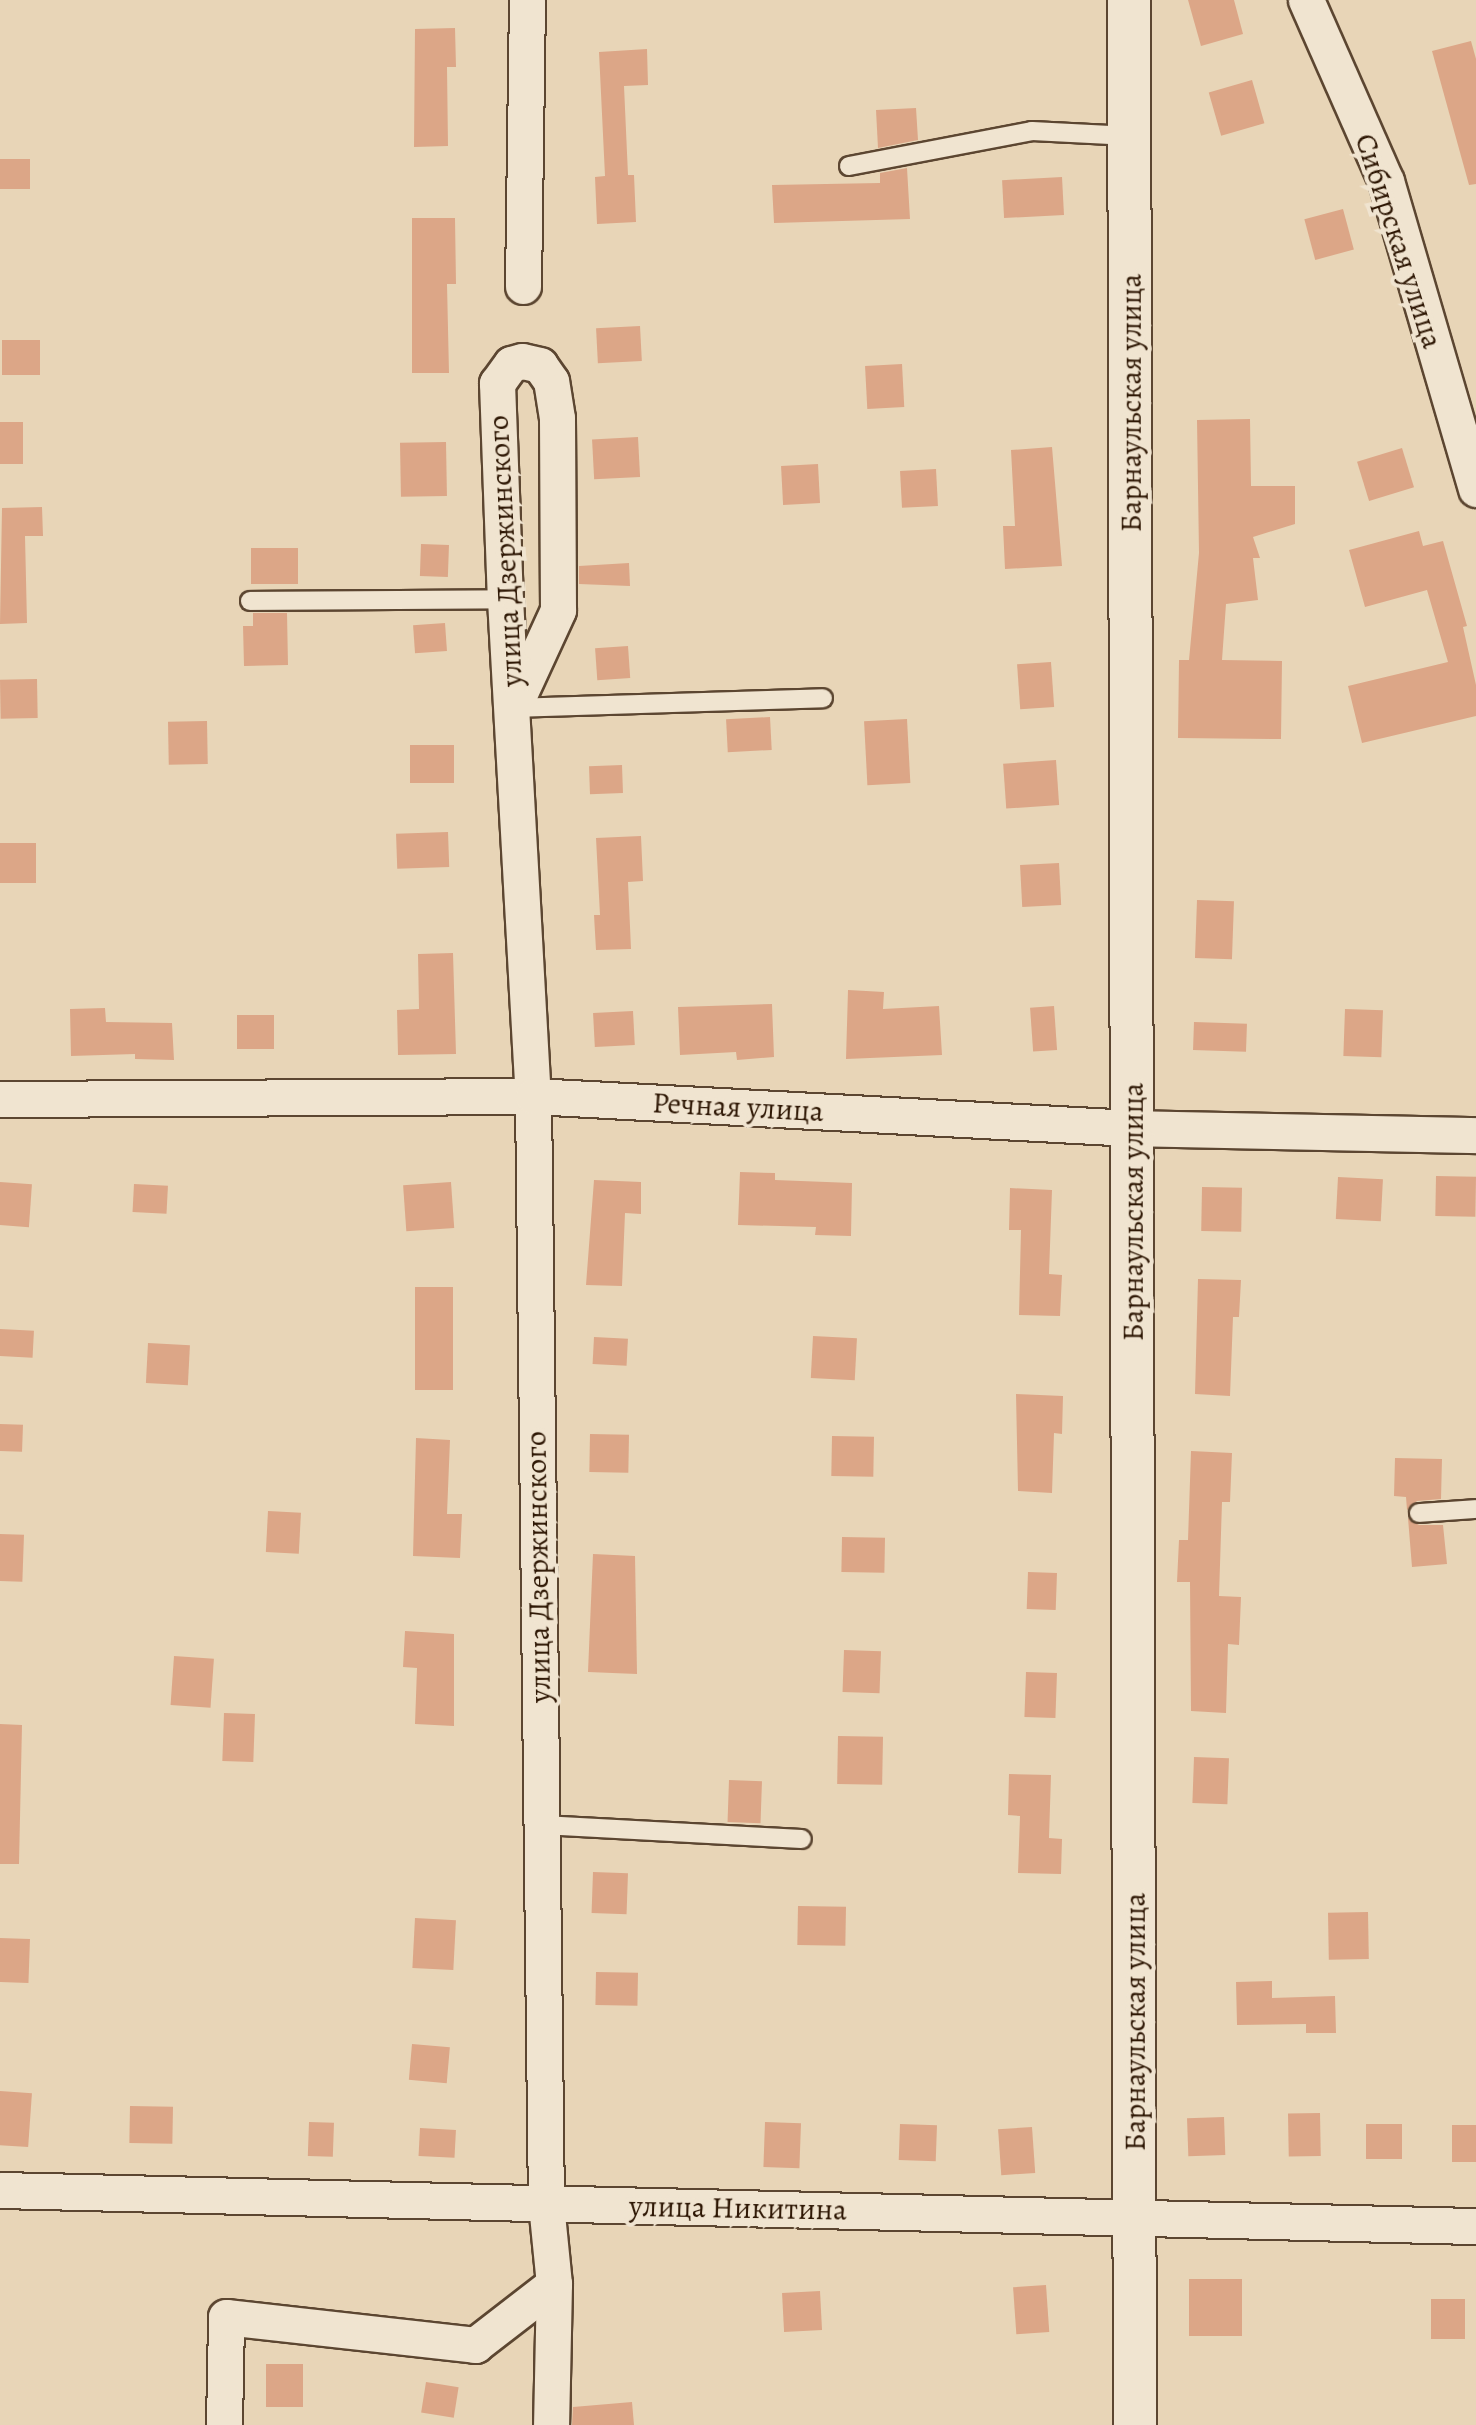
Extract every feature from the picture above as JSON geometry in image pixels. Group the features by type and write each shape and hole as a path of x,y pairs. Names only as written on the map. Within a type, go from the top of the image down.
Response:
{"street":[{"path":"523,286 527,0"},
{"name":"Барнаульская улица","path":"1130,0 1135,2425"},
{"name":"Сибирская улица","path":"1306,0 1386,182 1476,489"},
{"name":"улица Дзержинского","path":"513,708 558,610 557,418 551,381 540,365 522,361 511,364 497,383 505,599 533,1096 546,2204 554,2284 551,2425"},
{"name":"Речная улица","path":"0,1099 533,1096 1132,1128 1476,1135"},
{"name":"улица Никитина","path":"0,2190 1476,2226"},
{"path":"224,2425 226,2317 474,2346 554,2284"}],"lane":[{"path":"849,166 1032,131 1130,136"},
{"path":"250,601 505,599"},
{"path":"513,708 823,698"},
{"path":"1419,1513 1476,1509"},
{"path":"542,1825 802,1839"}],"building":[{"path":"1188,0 1234,0 1243,34 1201,46"},
{"path":"455,28 456,67 447,67 448,146 414,147 415,29"},
{"path":"1471,41 1476,59 1476,184 1469,185 1432,51"},
{"path":"647,49 648,85 624,86 628,175 634,175 636,222 597,224 595,177 605,176 599,52"},
{"path":"1252,80 1264,123 1221,136 1209,92"},
{"path":"916,108 918,140 878,148 876,110"},
{"path":"0,159 30,159 30,189 0,189"},
{"path":"907,168 910,219 774,223 772,185 880,183 880,173"},
{"path":"1062,177 1064,215 1004,218 1002,180"},
{"path":"1343,209 1354,250 1315,260 1304,219"},
{"path":"412,218 455,218 456,284 447,284 449,373 412,373"},
{"path":"640,326 642,361 598,363 596,328"},
{"path":"2,340 40,340 40,375 2,375"},
{"path":"902,364 904,407 867,409 865,366"},
{"path":"1250,419 1251,486 1295,486 1295,524 1253,537 1260,558 1253,558 1258,600 1226,604 1222,660 1282,661 1281,739 1178,738 1179,660 1189,660 1199,553 1197,420"},
{"path":"0,422 23,422 23,464 0,464"},
{"path":"638,437 640,477 594,479 592,439"},
{"path":"446,442 447,496 401,497 400,443"},
{"path":"1052,447 1062,566 1005,569 1003,526 1015,526 1011,450"},
{"path":"1402,448 1414,487 1369,501 1357,462"},
{"path":"818,464 820,503 783,505 781,466"},
{"path":"936,469 938,506 902,508 900,471"},
{"path":"42,507 43,536 25,536 27,623 0,624 2,508"},
{"path":"1419,531 1423,546 1443,541 1467,626 1463,627 1476,685 1476,716 1362,743 1348,686 1448,662 1427,590 1365,607 1349,550"},
{"path":"421,544 449,545 448,577 420,576"},
{"path":"251,548 298,548 298,584 251,584"},
{"path":"629,563 630,586 579,584 579,566"},
{"path":"253,613 287,613 288,665 244,666 243,626 253,626"},
{"path":"445,623 447,651 415,653 413,625"},
{"path":"628,646 630,678 597,680 595,648"},
{"path":"1051,662 1054,707 1020,709 1017,664"},
{"path":"37,679 38,718 1,719 0,680"},
{"path":"770,717 772,750 728,752 726,719"},
{"path":"907,719 910,783 867,785 864,721"},
{"path":"207,721 208,764 169,765 168,722"},
{"path":"410,745 454,745 454,783 410,783"},
{"path":"1056,760 1059,805 1006,809 1003,764"},
{"path":"622,765 623,793 590,794 589,766"},
{"path":"448,832 449,867 397,869 396,834"},
{"path":"641,836 643,881 628,882 631,949 596,950 594,915 600,915 596,838"},
{"path":"0,843 36,843 36,883 0,883"},
{"path":"1059,863 1061,905 1022,907 1020,865"},
{"path":"1197,900 1234,901 1232,959 1195,958"},
{"path":"453,953 456,1054 398,1055 397,1010 419,1009 418,954"},
{"path":"848,990 884,992 883,1009 939,1006 942,1055 846,1059"},
{"path":"772,1004 774,1057 737,1060 736,1052 680,1055 678,1007"},
{"path":"1054,1006 1057,1050 1033,1052 1030,1008"},
{"path":"105,1008 106,1022 172,1023 174,1060 135,1059 135,1054 71,1056 70,1009"},
{"path":"1345,1009 1383,1010 1381,1057 1343,1056"},
{"path":"633,1011 635,1045 595,1047 593,1013"},
{"path":"237,1015 274,1015 274,1049 237,1049"},
{"path":"1194,1022 1247,1024 1246,1052 1193,1050"},
{"path":"740,1172 775,1173 775,1180 852,1183 851,1236 815,1235 816,1227 738,1225"},
{"path":"1436,1176 1476,1177 1475,1217 1435,1216"},
{"path":"1338,1177 1383,1179 1381,1221 1336,1219"},
{"path":"594,1180 641,1182 641,1214 625,1213 622,1286 586,1285"},
{"path":"0,1182 32,1184 29,1227 0,1225"},
{"path":"451,1182 454,1228 406,1231 403,1185"},
{"path":"134,1184 168,1186 166,1214 133,1212"},
{"path":"1202,1187 1242,1188 1241,1232 1201,1231"},
{"path":"1010,1188 1052,1190 1049,1274 1062,1275 1060,1316 1019,1315 1021,1230 1009,1230"},
{"path":"1198,1279 1241,1280 1239,1317 1233,1317 1230,1396 1195,1394"},
{"path":"415,1287 453,1287 453,1390 415,1390"},
{"path":"0,1329 34,1331 33,1358 0,1356"},
{"path":"813,1336 857,1338 855,1380 811,1378"},
{"path":"594,1337 628,1339 627,1366 593,1364"},
{"path":"148,1343 190,1345 188,1385 146,1383"},
{"path":"1016,1394 1063,1396 1062,1434 1054,1433 1052,1493 1018,1491"},
{"path":"0,1424 23,1425 22,1452 0,1451"},
{"path":"590,1434 629,1435 628,1473 589,1472"},
{"path":"832,1436 874,1437 873,1477 831,1476"},
{"path":"416,1438 450,1440 447,1514 462,1514 460,1558 413,1556"},
{"path":"1191,1451 1232,1453 1230,1502 1222,1502 1219,1596 1241,1597 1239,1645 1228,1644 1226,1713 1191,1711 1190,1582 1177,1582 1179,1540 1188,1540"},
{"path":"1395,1458 1442,1459 1441,1499 1417,1501 1407,1510 1406,1497 1394,1496"},
{"path":"268,1511 301,1513 299,1554 266,1552"},
{"path":"1408,1518 1419,1525 1443,1525 1447,1564 1412,1567"},
{"path":"0,1534 24,1535 22,1582 0,1581"},
{"path":"842,1537 885,1538 884,1573 841,1572"},
{"path":"593,1554 635,1556 637,1674 588,1672"},
{"path":"1028,1572 1057,1573 1056,1610 1027,1609"},
{"path":"405,1631 454,1634 454,1726 415,1724 417,1668 403,1667"},
{"path":"844,1650 881,1651 880,1693 843,1692"},
{"path":"174,1656 214,1659 210,1708 171,1705"},
{"path":"1026,1672 1057,1673 1055,1718 1024,1717"},
{"path":"224,1713 255,1714 253,1762 222,1761"},
{"path":"0,1724 22,1725 19,1864 0,1864"},
{"path":"838,1736 883,1737 882,1785 837,1784"},
{"path":"1194,1757 1229,1758 1227,1804 1192,1803"},
{"path":"1009,1774 1051,1775 1049,1838 1062,1839 1061,1874 1018,1873 1020,1816 1008,1815"},
{"path":"729,1780 762,1781 761,1823 728,1822"},
{"path":"593,1872 628,1873 627,1914 592,1913"},
{"path":"798,1906 846,1907 845,1946 797,1945"},
{"path":"1368,1912 1369,1959 1329,1960 1328,1913"},
{"path":"415,1918 456,1920 453,1970 412,1968"},
{"path":"0,1938 30,1939 28,1983 0,1982"},
{"path":"596,1972 638,1973 637,2006 595,2005"},
{"path":"1272,1981 1272,1998 1335,1996 1336,2033 1306,2033 1306,2024 1237,2025 1236,1982"},
{"path":"412,2044 450,2047 447,2083 409,2080"},
{"path":"0,2091 32,2093 28,2147 0,2145"},
{"path":"130,2106 173,2107 172,2144 129,2143"},
{"path":"1320,2113 1321,2156 1289,2157 1288,2114"},
{"path":"1224,2117 1225,2155 1188,2156 1187,2118"},
{"path":"309,2122 334,2123 333,2157 308,2156"},
{"path":"765,2122 801,2123 799,2168 763,2167"},
{"path":"900,2124 937,2125 936,2161 899,2160"},
{"path":"1366,2124 1402,2124 1402,2159 1366,2159"},
{"path":"1452,2125 1476,2125 1476,2162 1452,2162"},
{"path":"1032,2127 1035,2173 1001,2175 998,2129"},
{"path":"420,2128 456,2130 454,2158 419,2156"},
{"path":"1189,2279 1242,2279 1242,2336 1189,2336"},
{"path":"1046,2285 1049,2332 1016,2334 1013,2287"},
{"path":"820,2291 822,2330 784,2332 782,2293"},
{"path":"1431,2299 1465,2299 1465,2339 1431,2339"},
{"path":"266,2364 303,2364 303,2407 266,2407"},
{"path":"426,2382 459,2387 454,2418 421,2413"},
{"path":"632,2402 634,2425 572,2425 573,2407"}]}
